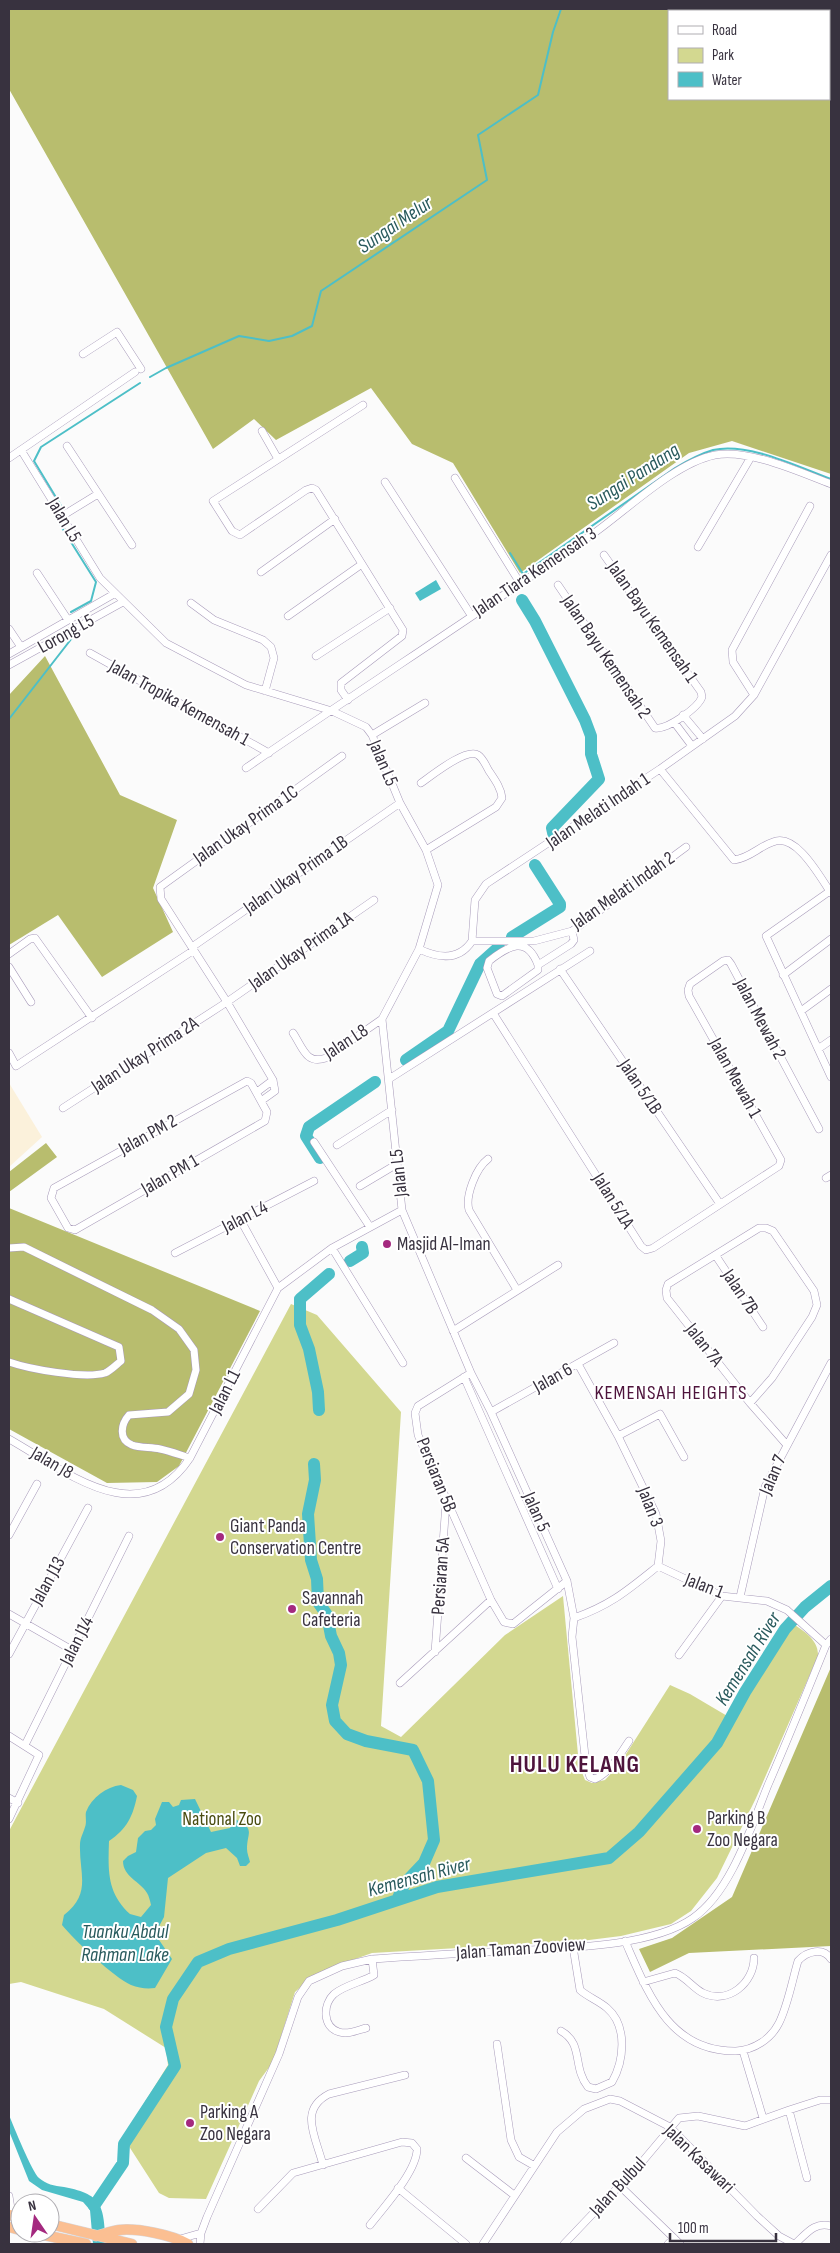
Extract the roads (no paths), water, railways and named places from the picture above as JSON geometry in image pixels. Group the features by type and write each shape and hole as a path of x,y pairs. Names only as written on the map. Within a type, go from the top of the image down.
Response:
{"highway":[{"path":"60,2227 132,2244"},
{"path":"96,2236 120,2230 183,2242"},
{"path":"60,2238 81,2243"}],"street":[{"path":"9,458 138,370 117,332 82,354"},
{"path":"348,700 341,690 341,683 402,636 402,630 316,490 309,489 246,532 236,534 232,531 213,501 363,405"},
{"path":"262,431 278,459"},
{"path":"67,446 132,545"},
{"name":"Jalan L5","path":"21,450 100,578 145,625 175,650 224,675 266,691 332,710 366,727 372,735 400,803 426,850 438,885 419,949 382,1019 390,1079 402,1210"},
{"name":"Jalan Tiara Kemensah 3","path":"246,768 592,535 680,470 715,455 751,457 790,468 831,484"},
{"path":"698,547 751,457"},
{"path":"455,478 520,583"},
{"path":"385,482 471,615"},
{"path":"62,516 98,494"},
{"path":"754,695 736,668 732,650 810,506"},
{"path":"262,572 335,519"},
{"name":"Jalan Bayu Kemensah 1","path":"604,555 699,688 701,700 683,715"},
{"name":"Jalan Melati Indah 1","path":"472,941 475,900 486,884 660,769 735,716 754,695 831,555"},
{"path":"288,616 362,564"},
{"name":"Lorong L5","path":"37,573 68,620"},
{"name":"Jalan Bayu Kemensah 2","path":"558,585 655,728 661,729 674,722"},
{"name":"Lorong L5","path":"9,654 114,594"},
{"name":"Lorong L5","path":"9,666 123,602"},
{"path":"191,603 214,620 263,640 271,646 274,658 266,691"},
{"path":"316,656 390,608"},
{"path":"9,629 21,647"},
{"name":"Jalan Tropika Kemensah 1","path":"90,653 269,752"},
{"path":"372,735 425,703"},
{"path":"692,746 674,722 683,715 703,739"},
{"path":"421,783 464,755 472,753 477,754 484,761 500,789 502,798 496,807 426,850"},
{"name":"Jalan Ukay Prima 1C","path":"193,948 161,899 160,891 163,883 342,756"},
{"path":"660,769 734,860 747,858 774,841 787,841 797,846 831,892 767,934 767,940 782,975 801,1011 831,1077"},
{"name":"Jalan Ukay Prima 1B","path":"9,1053 16,1066 92,1018 400,803"},
{"name":"Jalan Melati Indah 2","path":"472,941 534,941 572,931 686,847"},
{"name":"Jalan Ukay Prima 1A","path":"227,1002 374,900"},
{"path":"538,965 534,955 524,947 514,946 506,948 489,961 487,968 497,994 502,996 538,970 538,965 571,944 574,940 572,931"},
{"path":"9,954 30,939 35,938 39,941 92,1018"},
{"path":"782,975 831,939"},
{"path":"419,949 429,954 452,956 463,952 472,941"},
{"path":"193,948 273,1080 275,1091 261,1101 257,1092 273,1080"},
{"path":"390,1079 590,951"},
{"name":"Jalan Mewah 2","path":"689,996 690,984 723,961 728,960 819,1129"},
{"path":"9,967 31,1002"},
{"name":"Jalan 5/1B","path":"560,969 720,1204"},
{"path":"801,1011 831,989"},
{"name":"Jalan Mewah 1","path":"689,996 781,1160"},
{"name":"Jalan Ukay Prima 2A","path":"63,1108 227,1002"},
{"name":"Jalan 5/1A","path":"493,1012 646,1250 653,1248 779,1166 781,1160"},
{"name":"Jalan L8","path":"293,1033 308,1057 313,1061 318,1061 326,1058 382,1019"},
{"path":"818,1049 831,1040"},
{"name":"Jalan PM 2","path":"71,1230 51,1198 54,1188 247,1081 252,1083 257,1092"},
{"name":"Jalan PM 1","path":"71,1230 75,1230 265,1121 267,1117 261,1101"},
{"path":"337,1146 392,1110"},
{"path":"314,1142 370,1227"},
{"path":"488,1159 468,1194 466,1202 517,1290"},
{"path":"360,1186 397,1164"},
{"name":"Jalan L4","path":"175,1253 314,1181"},
{"name":"Jalan L1","path":"95,1488 116,1494 135,1495 154,1491 172,1480 190,1458 278,1288 332,1248 402,1210"},
{"name":"Jalan 5","path":"402,1210 471,1373 491,1412 567,1581 574,1618 572,1637 585,1758 590,1777 595,1779 608,1770 629,1741"},
{"path":"240,1219 278,1288"},
{"path":"716,1256 759,1228 766,1228 773,1231 814,1291 817,1306 812,1317 772,1378 750,1403"},
{"path":"9,1248 24,1246 152,1310 179,1329 194,1350 196,1370 189,1394 168,1412 129,1415 123,1422 122,1432 126,1440 132,1445 161,1449 190,1458"},
{"path":"332,1248 404,1363"},
{"name":"Jalan 7A","path":"716,1256 668,1284 666,1290 667,1298 750,1403 786,1444"},
{"name":"Jalan 7B","path":"716,1256 763,1327"},
{"path":"453,1332 558,1265"},
{"path":"9,1299 119,1348 121,1361 106,1373 70,1374 21,1366 9,1362"},
{"name":"Jalan 6","path":"491,1412 614,1343"},
{"name":"Jalan 3","path":"578,1364 618,1436 656,1514 661,1541 658,1566"},
{"name":"Jalan 7","path":"740,1597 765,1486 786,1444 831,1364"},
{"name":"Persiaran 5B","path":"471,1373 418,1406 415,1413 418,1435 491,1600"},
{"name":"Jalan 5","path":"464,1377 558,1589"},
{"path":"618,1436 660,1414 684,1458"},
{"name":"Jalan J8","path":"9,1439 95,1488"},
{"path":"9,1535 37,1484"},
{"name":"Persiaran 5A","path":"435,1652 446,1500"},
{"name":"Jalan J13","path":"9,1654 88,1508"},
{"name":"Jalan J14","path":"25,1745 129,1536"},
{"path":"574,1618 602,1608 618,1598 658,1566"},
{"name":"Jalan 1","path":"658,1566 722,1596 767,1601 787,1610 828,1642"},
{"path":"491,1600 504,1622 513,1624 567,1581"},
{"path":"679,1655 722,1596"},
{"name":"Persiaran 5A","path":"400,1683 491,1600"},
{"path":"9,1614 72,1650"},
{"name":"Jalan Taman Zooview","path":"200,2244 201,2233 280,2054 298,1997 309,1981 342,1966 372,1959 572,1947 625,1941 676,1928 694,1918 712,1899 729,1873 746,1838 828,1642"},
{"path":"9,1736 39,1755 9,1819"},
{"path":"9,1798 18,1803"},
{"path":"625,1941 643,1982 655,2004 670,2024 685,2038 706,2047 725,2051 743,2051 770,2036 779,2022 798,1961 804,1955 811,1951 826,1953 831,1959"},
{"path":"561,2031 571,2036 576,2044 578,2068 588,2087 596,2089 612,2082 621,2056 619,2028 606,2007 580,1990 572,1947"},
{"path":"643,1982 675,1973 702,1993 724,1996 746,1983 754,1968 754,1958"},
{"path":"366,2028 349,2033 339,2032 332,2028 325,2012 327,2002 335,1993 374,1975 372,1959"},
{"path":"497,2044 511,2140 519,2157 533,2165"},
{"path":"743,2051 763,2118"},
{"path":"323,2165 311,2118 312,2108 318,2100 329,2094 405,2075"},
{"name":"Jalan Kasawari","path":"483,2244 533,2165 557,2132 572,2117 610,2099 620,2101 670,2127 757,2216 779,2236 794,2244"},
{"path":"670,2127 679,2118 688,2116 745,2126 763,2118 820,2100 831,2100"},
{"path":"788,2110 807,2178"},
{"name":"Jalan Bulbul","path":"564,2244 620,2186 670,2127"},
{"path":"258,2209 293,2173 407,2141 417,2149 417,2155 398,2188 370,2225"},
{"path":"466,2158 514,2195"},
{"path":"620,2186 680,2244"},
{"path":"398,2188 466,2244"},
{"path":"794,2244 814,2227 826,2224 831,2226"},
{"path":"183,2242 201,2233"},
{"path":"668,2244 674,2238"}],"water":[{"path":"436,580 441,589 420,601 415,593"},
{"name":"Tuanku Abdul Rahman Lake","path":"121,1785 133,1790 137,1796 125,1827 109,1841 109,1872 110,1881 117,1898 130,1914 141,1917 151,1905 144,1889 126,1871 123,1861 136,1852 138,1838 145,1831 151,1830 156,1825 155,1819 162,1802 169,1802 173,1807 179,1805 181,1800 195,1799 211,1832 230,1828 235,1819 242,1822 249,1831 247,1849 250,1862 246,1866 240,1866 237,1858 226,1848 206,1853 168,1878 164,1917 155,1934 172,1959 155,1988 140,1988 115,1975 62,1925 64,1915 73,1907 81,1891 80,1843 86,1825 86,1812 96,1797 110,1788"},
{"path":"9,2115 27,2158 36,2174 44,2182 77,2190 95,2199 102,2212 106,2244 93,2244 90,2210 83,2202 60,2195 60,2193 42,2190 29,2181 9,2131"}],"waterway":[{"name":"Sungai Melur","path":"150,377 239,336 269,341 292,336 312,326 321,291 487,180 478,135 538,95 553,32 561,9"},
{"name":"Sungai Melur","path":"63,509 34,461 41,447 140,383"},
{"name":"Sungai Pandang","path":"510,553 523,574 675,468 713,450 727,448 757,452 831,479"},
{"name":"Sungai Melur","path":"54,515 96,582 91,601 71,612"},
{"name":"Sungai Pandang","path":"522,600 535,621 585,720 591,736 591,754 599,779 552,828 554,837"},
{"name":"Sungai Melur","path":"9,719 72,638"},
{"name":"Sungai Pandang","path":"512,937 560,907 560,904 535,865"},
{"name":"Sungai Pandang","path":"406,1060 448,1031 480,964 499,947"},
{"name":"Sungai Pandang","path":"320,1158 306,1136 309,1127 375,1082"},
{"name":"Sungai Pandang","path":"350,1261 363,1253 362,1247"},
{"name":"Sungai Pandang","path":"319,1410 318,1392 309,1349 300,1325 300,1299 329,1274"},
{"name":"Sungai Pandang","path":"314,1464 315,1480 308,1514 311,1560 317,1579 318,1602 327,1615 331,1636 339,1653 341,1665 332,1705 335,1721 347,1734 366,1741 413,1750 428,1781 434,1840 424,1863 405,1883 397,1900"},
{"name":"Kemensah River","path":"94,2206 123,2163 124,2144 175,2066 166,2027 173,1999 198,1962 229,1949 337,1920 437,1887 609,1858 639,1832 717,1743 745,1692 785,1629 805,1607 831,1586"}],"place":[{"name":"Masjid Al-Iman","path":"387,1244"},
{"name":"Giant Panda Conservation Centre","path":"220,1537"},
{"name":"Savannah Cafeteria","path":"292,1609"},
{"name":"Parking B Zoo Negara","path":"697,1829"},
{"name":"Parking A Zoo Negara","path":"190,2123"}],"district":[{"name":"KEMENSAH HEIGHTS","path":"671,1393"},
{"name":"HULU KELANG","path":"575,1764"}],"park label":[{"name":"National Zoo","path":"222,1819"}]}
